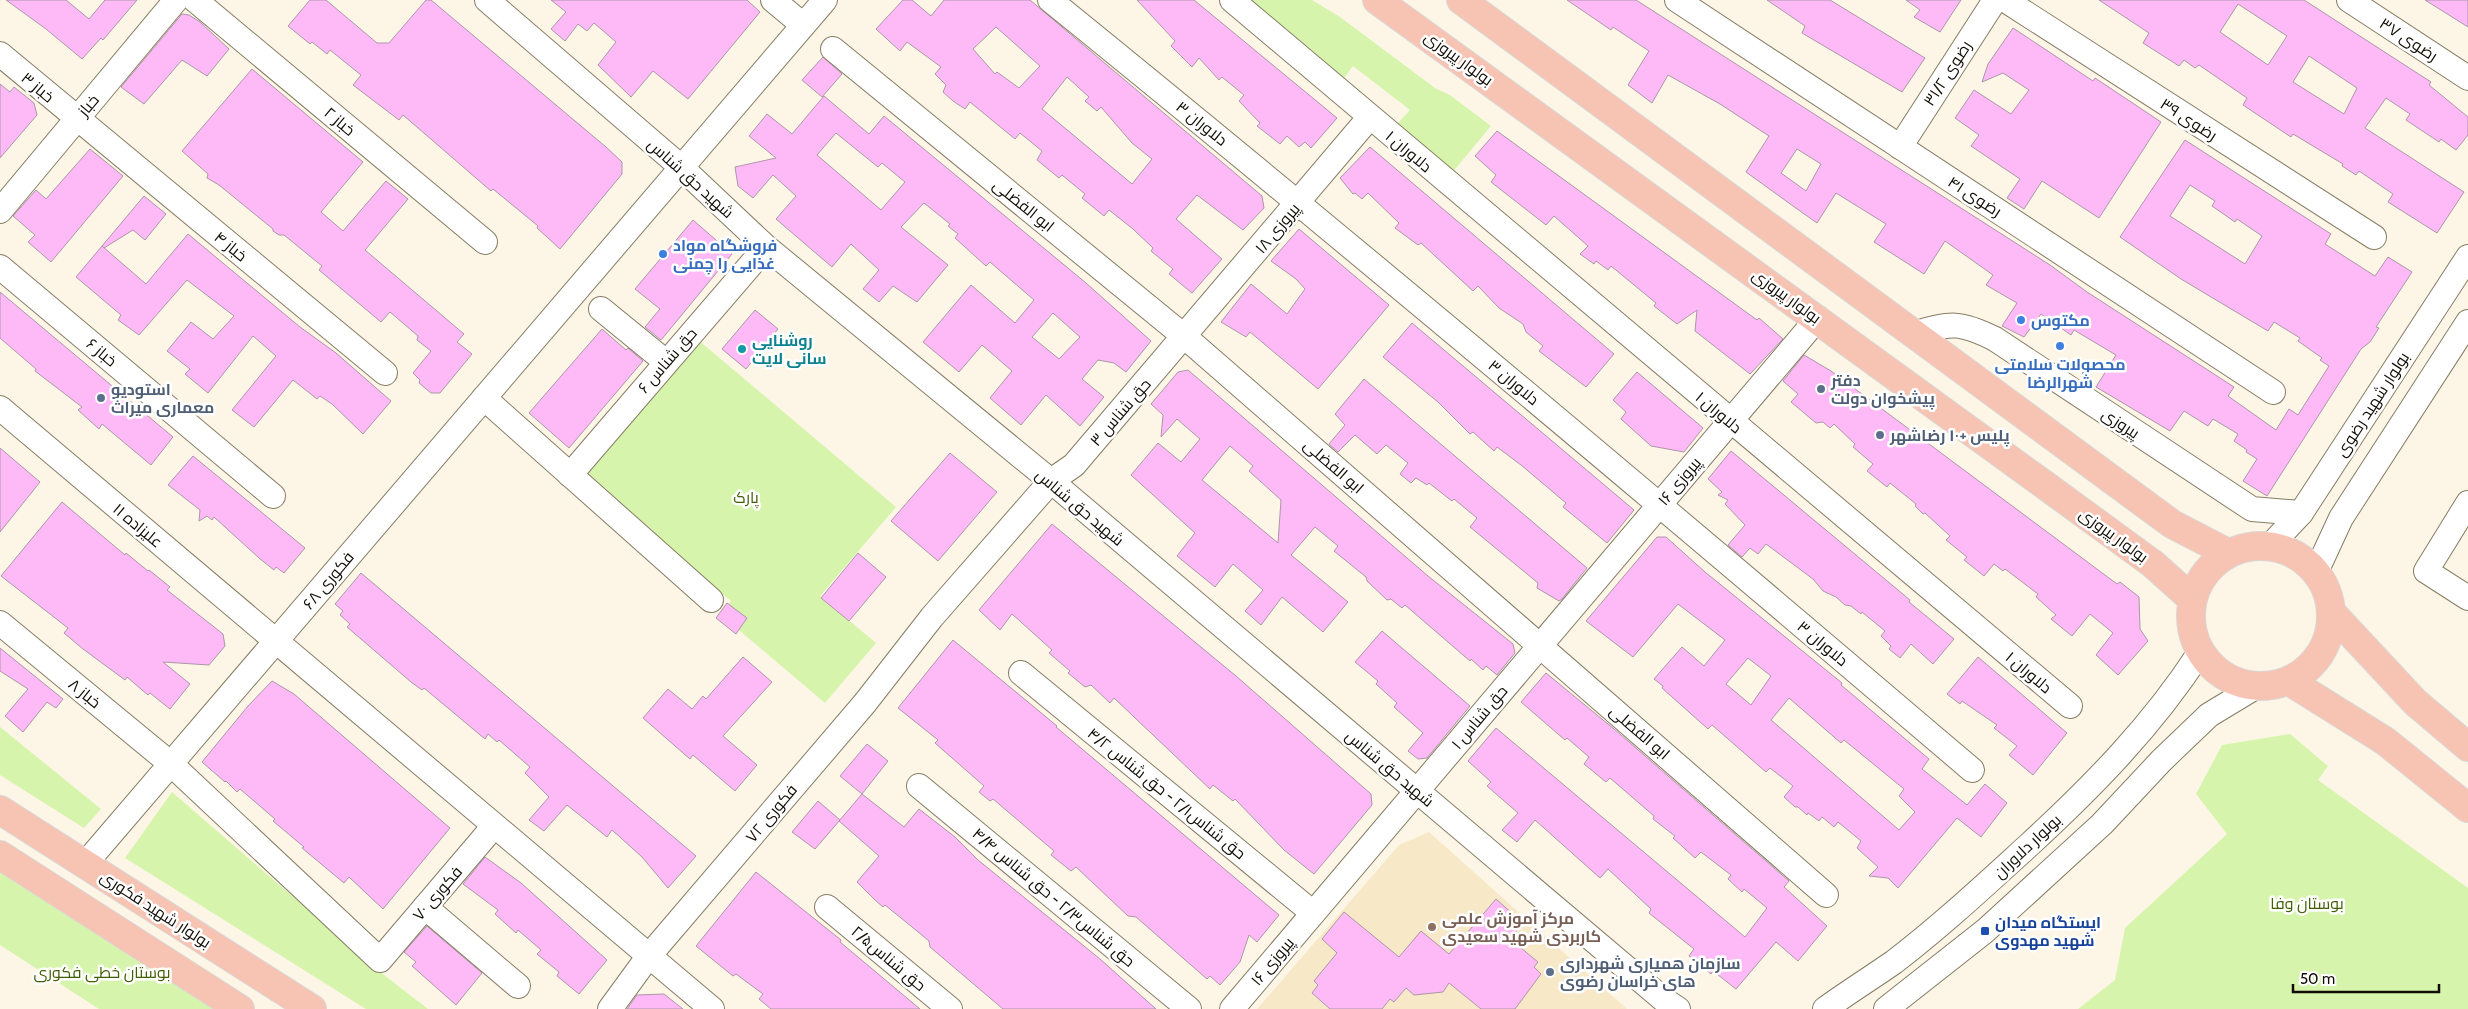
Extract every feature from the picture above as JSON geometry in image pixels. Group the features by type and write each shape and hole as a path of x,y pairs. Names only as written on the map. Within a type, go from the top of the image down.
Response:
{"main road":[{"name":"بولوار پیروزی","path":"1377,0 1818,318 2153,564 2192,599"},
{"path":"1461,0 2172,524 2228,554"},
{"path":"2270,546 2296,555 2316,572 2326,590 2331,612 2328,638 2313,664 2289,681 2257,686 2234,682 2213,668 2200,652 2191,626 2192,599 2208,569 2228,554 2246,547 2270,546"},
{"path":"2331,612 2415,702 2468,747"},
{"path":"2289,681 2385,741 2468,808"},
{"name":"بولوار شهید فکوری","path":"0,810 312,1009"},
{"path":"0,855 240,1009"}],"street":[{"name":"خباز","path":"0,210 176,0"},
{"name":"خباز ۲","path":"195,0 485,242"},
{"name":"شهید حق شناس","path":"486,0 682,167 766,247 1051,482 1216,624 1418,790 1669,1006"},
{"path":"774,0 803,25"},
{"name":"فکوری ۶۸","path":"85,864 824,0"},
{"name":"دلاوران ۳","path":"1050,0 1299,202 1660,504 1972,770"},
{"name":"دلاوران ۱","path":"1232,0 1369,118 2070,706"},
{"name":"رضوی ۴۱","path":"1677,0 2272,392"},
{"name":"رضوی ۳۱/۲","path":"1900,147 1995,0"},
{"name":"رضوی ۳۹","path":"2004,0 2374,237"},
{"name":"رضوی ۳۷","path":"2349,0 2468,78"},
{"name":"ابو الفضلی","path":"833,49 1185,337 1826,895"},
{"name":"خباز ۳","path":"0,54 76,119"},
{"name":"پیروزی ۱۸","path":"1185,337 1369,118"},
{"name":"خباز ۴","path":"76,119 385,373"},
{"name":"حق شناس ۶","path":"570,475 766,247"},
{"name":"بولوار شهید رضوی","path":"2270,546 2301,513 2468,257"},
{"name":"خباز ۶","path":"0,266 273,496"},
{"path":"601,309 666,362"},
{"name":"پیروزی ۱۶","path":"1540,645 1818,318"},
{"path":"2316,572 2340,518 2468,322"},
{"name":"پیروزی","path":"1914,334 1941,325 1970,327 1995,339 2252,509 2301,513"},
{"name":"حق شناس ۳","path":"932,617 1051,482 1074,465 1185,337"},
{"path":"484,398 711,600"},
{"name":"علیزاده ۱۱","path":"0,408 648,957 712,1009"},
{"path":"2468,504 2426,571 2468,598"},
{"name":"فکوری ۷۲","path":"610,1009 648,957 865,703 932,617"},
{"name":"خباز ۸","path":"0,623 171,764 380,960"},
{"name":"حق شناس ۱","path":"1313,914 1540,645"},
{"name":"بولوار دلاوران","path":"1824,1009 1894,962 1962,907 2075,803 2134,741 2177,688 2200,652"},
{"name":"حق شناس۲/۱ - حق شناس ۴/۲","path":"1021,674 1313,914"},
{"path":"1886,1009 1985,931 2102,824 2161,761 2209,715 2257,686"},
{"name":"حق شناس۲/۳ - حق شناس ۴/۴","path":"919,786 1189,1009"},
{"name":"فکوری ۷۰","path":"380,960 494,826"},
{"path":"425,907 518,986"},
{"name":"حق شناس۲/۵","path":"827,907 950,1009"},
{"name":"پیروزی ۱۶","path":"1232,1009 1313,914"}],"shaded area":[{"name":"مرکز آموزش علمی کاربردی شهید سعیدی","path":"1429,832 1627,1009 1257,1009 1399,845"}],"green space":[{"path":"1249,0 1312,0 1340,17 1435,88 1450,95 1491,126 1452,173 1396,125 1410,110 1353,66 1340,84"},
{"name":"پارک","path":"697,339 896,507 820,596 876,643 825,703 720,614 731,601 581,474"},
{"path":"0,727 101,809 84,828 0,775"},
{"name":"بوستان وفا","path":"2290,734 2328,766 2318,780 2468,888 2468,1009 2078,1009 2115,980 2125,928 2227,834 2196,794 2222,745"},
{"path":"172,792 379,971 428,1009 366,1009 125,858"},
{"name":"بوستان خطی فکوری","path":"0,869 219,1009 99,1009 0,945"}],"building":[{"path":"6,0 66,0 89,19 105,0 137,0 103,40 101,38 82,59 46,29"},
{"path":"310,0 326,0 377,43 389,43 426,0 431,0 606,147 622,162 622,174 560,249 537,228 538,226 493,189 491,191 403,115 399,120 353,85 361,75 330,50 327,54 312,42 310,44 288,26"},
{"path":"551,0 747,0 760,12 688,99 653,71 631,97 598,65 616,42 594,23 587,31 578,24 565,41 551,29 566,12"},
{"path":"903,0 912,0 931,16 944,0 1030,0 1262,196 1264,208 1243,230 1197,195 1176,219 1222,259 1192,293 1169,274 1173,269 1151,251 1153,248 1133,229 1109,210 1104,216 1082,198 1085,194 1062,175 1059,178 1037,160 1042,151 1020,133 1015,139 970,102 965,109 953,101 943,92 946,85 935,74 941,67 907,42 900,51 876,29","holes":["996,27 1040,66 1019,88 997,72 995,74 973,49","1067,77 1089,97 1085,101 1097,111 1101,107 1132,143 1152,159 1132,184 1042,109"]},
{"path":"1137,0 1194,0 1337,118 1311,148 1305,142 1299,147 1287,136 1280,144 1257,126 1260,123 1239,101 1244,95 1222,77 1219,80 1199,58 1192,67 1171,46 1175,41"},
{"path":"1567,0 1636,0 2050,265 2087,292 2234,387 2228,396 2276,430 2289,409 2298,415 2329,366 2320,360 2322,358 2298,341 2300,338 2274,322 2268,331 2181,279 2120,237 2185,140 2331,234 2325,244 2375,276 2388,257 2412,272 2376,327 2379,328 2370,342 2361,349 2267,496 2243,481 2257,459 2234,441 2238,434 2213,419 2208,426 2184,411 2170,431 2096,387 2116,355 2074,330 2071,335 2041,314 2024,337 2002,326 2017,303 1986,285 1993,275 1945,241 1924,274 1874,242 1886,224 1836,193 1817,223 1793,206 1746,172 1769,136 1720,104 1668,75 1652,103 1628,85 1649,51 1613,27 1611,30","holes":["1797,149 1821,164 1806,191 1781,173","2190,185 2215,201 2212,206 2235,222 2237,219 2262,236 2245,264 2170,216"]},
{"path":"1767,0 1830,0 1925,58 1902,92 1802,33 1805,26"},
{"path":"1906,0 1961,0 1940,32 1914,17 1920,10"},
{"path":"2099,0 2304,0 2431,82 2429,85 2468,117 2468,135 2456,150 2441,139 2439,142 2406,120 2410,114 2386,98 2365,128 2464,192 2437,233 2388,202 2393,194 2359,171 2356,175 2342,166 2343,164 2293,134 2291,137 2243,105 2247,98 2199,65 2195,68 2184,60 2179,66 2143,43 2149,33","holes":["2238,4 2287,36 2268,65 2220,32","2309,56 2357,88 2344,114 2293,82"]},
{"path":"2425,0 2468,0 2468,27"},
{"path":"182,14 189,15 200,22 229,49 207,76 182,60 144,104 121,87"},
{"path":"2013,28 2093,81 2095,78 2161,122 2099,218 2042,181 2024,209 2007,198 2020,179 1971,146 1979,135 1955,118 1974,90 2011,114 2029,90 2003,73 1982,82 1988,64"},
{"path":"823,57 842,74 822,97 802,80"},
{"path":"252,69 363,162 321,212 343,231 386,181 408,199 365,250 464,334 457,342 472,354 440,393 431,393 419,383 420,380 413,373 431,351 417,340 418,336 390,312 381,322 319,270 322,266 284,235 279,235 273,231 273,229 219,185 207,178 208,174 182,151"},
{"path":"0,84 10,92 14,87 34,103 37,115 0,158"},
{"path":"824,96 869,134 884,116 1086,283 1151,341 1126,372 1114,363 1098,360 1082,379 1104,397 1080,426 1046,395 1021,425 990,398 1012,371 982,345 959,372 923,342 971,285 1015,323 1034,300 990,262 986,266 955,238 958,234 948,226 950,224 924,203 901,227 948,265 917,302 893,286 879,302 863,289 879,270 851,244 832,267 776,219 796,196 773,175 753,198 738,186 735,167 776,158 749,136 767,114 792,134","holes":["836,133 878,167 882,163 905,182 881,210 817,155","1053,313 1080,337 1059,359 1032,337"]},
{"path":"1497,131 1757,320 1759,318 1783,339 1750,374 1695,331 1697,310 1677,324 1654,306 1656,303 1611,266 1608,270 1596,261 1594,264 1580,254 1588,246 1554,216 1546,225 1491,182 1496,175 1475,156"},
{"path":"1370,147 1614,354 1586,387 1539,351 1543,346 1526,332 1523,324 1499,308 1478,286 1473,291 1421,243 1418,245 1395,228 1399,223 1368,193 1362,199 1355,193 1353,194 1340,178"},
{"path":"90,149 123,176 51,262 28,242 35,235 13,216 36,190 46,199"},
{"path":"144,196 166,214 145,240 133,230 104,248 102,246"},
{"path":"693,220 732,254 661,340 645,327 660,309 635,289"},
{"path":"1299,229 1389,305 1318,389 1250,332 1246,337 1221,322 1251,284 1287,314 1305,289 1296,279 1271,261"},
{"path":"188,234 300,327 336,353 391,401 363,434 332,404 320,396 317,399 293,380 254,427 232,410 276,356 253,336 208,393 185,374 190,369 167,351 191,322 213,339 234,316 187,280 139,335 118,320 121,315 76,277 102,246 146,284"},
{"path":"0,292 173,437 151,465 102,424 99,429 78,410 82,407 35,371 36,369 0,338"},
{"path":"755,310 778,329 746,369 722,349"},
{"path":"1412,323 1634,510 1607,543 1563,507 1566,503 1521,465 1497,447 1494,451 1473,432 1470,434 1438,402 1383,357"},
{"path":"602,329 626,350 628,348 643,361 569,448 529,413"},
{"path":"1804,355 1831,371 2117,584 2120,582 2139,597 2140,629 2148,641 2118,675 2096,655 2113,633 2090,614 2072,636 2051,619 2056,615 2036,597 2038,594 2005,569 2003,571 1994,564 1984,576 1964,560 1967,557 1946,540 1950,536 1925,513 1923,514 1915,506 1916,504 1890,483 1887,487 1867,471 1873,464 1853,447 1855,444 1834,424 1830,428 1823,422 1816,423 1791,402 1798,394 1783,381"},
{"path":"1188,370 1428,576 1513,644 1515,653 1497,675 1486,666 1483,670 1471,659 1470,661 1405,605 1402,608 1391,599 1387,600 1367,581 1366,577 1334,551 1338,546 1315,527 1291,555 1348,602 1323,632 1282,597 1261,625 1245,611 1263,590 1233,564 1215,587 1177,556 1195,533 1131,475 1158,443 1181,462 1200,439 1177,419 1161,437 1163,415 1151,404 1178,372","holes":["1230,446 1253,466 1249,471 1281,500 1278,543 1202,480"]},
{"path":"1637,372 1703,428 1684,452 1651,446 1621,419 1626,412 1613,400"},
{"path":"1364,379 1587,568 1562,599 1559,601 1537,588 1538,583 1470,527 1477,518 1454,499 1452,501 1429,483 1427,485 1416,478 1411,483 1400,474 1408,463 1386,445 1377,454 1355,435 1338,452 1329,444 1345,425 1335,414"},
{"path":"0,448 40,482 0,532"},
{"path":"1731,451 1954,639 1933,664 1911,644 1900,658 1889,649 1891,646 1881,636 1885,631 1862,612 1861,614 1851,606 1845,605 1836,597 1823,591 1813,579 1766,544 1758,554 1750,548 1742,557 1728,545 1745,525 1725,504 1728,500 1718,495 1722,492 1708,479"},
{"path":"950,453 997,492 938,561 891,521"},
{"path":"193,456 305,548 284,573 276,567 274,570 259,558 214,517 212,520 207,516 199,521 200,510 168,485"},
{"path":"62,502 125,555 126,553 170,587 167,590 223,634 225,646 209,665 163,662 190,684 170,709 150,693 148,695 127,677 125,680 83,649 64,633 68,628 1,576"},
{"path":"1052,524 1236,676 1371,794 1372,805 1314,874 1284,850 1235,799 1233,801 1213,785 1210,789 1114,698 1110,703 1091,685 1085,687 1068,673 1070,671 1049,653 1052,650 1012,614 1000,630 979,610"},
{"path":"1657,537 1666,537 1705,572 1842,683 1841,685 1929,759 1922,769 1967,805 1985,784 2007,803 1981,837 1957,818 1898,888 1888,878 1869,876 1878,867 1857,848 1861,841 1838,822 1834,827 1822,817 1819,821 1808,813 1807,815 1798,807 1795,807 1784,797 1793,786 1770,768 1766,772 1712,725 1708,729 1654,679 1682,647 1704,666 1725,640 1678,604 1633,657 1586,621","holes":["1748,658 1771,676 1751,705 1726,684","1789,698 1841,743 1844,740 1904,789 1899,796 1915,812 1899,830 1771,720"]},
{"path":"858,553 886,577 849,621 821,598"},
{"path":"361,573 696,856 668,888 642,857 612,830 607,837 567,805 544,831 529,820 549,797 525,773 530,767 499,740 497,742 488,734 485,739 424,688 422,690 411,682 347,627 350,624 340,615 343,611 335,604"},
{"path":"727,603 747,618 736,634 716,618"},
{"path":"1382,631 1470,706 1427,758 1418,759 1408,751 1423,733 1394,707 1397,703 1376,684 1378,681 1355,662"},
{"path":"953,640 1279,915 1257,942 1249,935 1240,962 1220,985 1210,976 1207,979 1136,917 1128,916 1076,867 1071,871 1051,855 1054,851 993,799 990,801 979,792 984,786 935,743 938,740 898,708"},
{"path":"0,648 63,699 56,708 47,702 23,732 5,716 28,689 0,671"},
{"path":"743,657 772,682 723,736 757,765 735,791 693,755 690,759 643,718 668,689 692,709 703,696 706,699"},
{"path":"1978,657 2067,733 2033,775 2009,755 2017,746 1994,728 1997,725 1962,701 1960,704 1947,694"},
{"path":"1546,673 1614,729 1789,881 1784,887 1827,926 1798,961 1776,942 1736,989 1713,971 1711,974 1689,956 1694,949 1649,913 1651,909 1608,869 1600,878 1535,820 1517,842 1502,830 1518,813 1487,786 1491,782 1468,761 1496,728 1745,937 1767,908 1744,889 1742,892 1728,879 1731,875 1701,852 1695,858 1673,838 1675,836 1653,819 1654,816 1610,778 1606,782 1584,764 1589,757 1567,738 1565,740 1521,702"},
{"path":"272,681 294,694 450,828 383,909 349,877 344,883 302,848 304,847 273,821 275,819 240,789 237,792 202,762 248,706"},
{"path":"867,744 888,761 862,794 840,776"},
{"path":"862,794 904,827 919,809 955,837 978,860 1100,959 1156,1009 1003,1009 930,947 929,941 885,905 883,907 857,882 879,856 839,821"},
{"path":"818,801 840,820 815,849 792,832"},
{"path":"485,857 521,883 607,960 579,994 557,976 559,972 537,954 541,950 518,930 516,933 495,914 498,910 463,884"},
{"path":"756,872 841,940 840,942 920,1009 771,1009 759,999 763,994 736,974 733,976 696,946"},
{"path":"1496,899 1523,923 1510,939 1538,962 1534,967 1541,974 1515,1009 1481,1009 1449,983 1443,992 1414,995 1406,988 1394,1002 1390,999 1382,1009 1330,1009 1312,993 1318,985 1314,981 1337,953 1322,939 1344,912 1399,957 1421,931 1449,954"},
{"path":"427,926 482,973 456,1005 412,966 416,962 404,952"},
{"path":"664,994 683,1009 627,1009 637,995"}],"place":[{"name":"فروشگاه مواد غذایی را چمنی","path":"663,254"},
{"name":"مکتوس","path":"2021,320"},
{"name":"محصولات سلامتی شهرالرضا","path":"2060,346"},
{"name":"روشنایی سانی لایت","path":"742,349"},
{"name":"دفتر پیشخوان دولت","path":"1821,389"},
{"name":"استودیو معماری میراث","path":"101,398"},
{"name":"پلیس +۱۰ رضاشهر","path":"1880,435"},
{"name":"مرکز آموزش علمی کاربردی شهید سعیدی","path":"1432,927"},
{"name":"ایستگاه میدان شهید مهدوی","path":"1985,931"},
{"name":"سازمان همیاری شهرداری های خراسان رضوی","path":"1550,972"}]}
